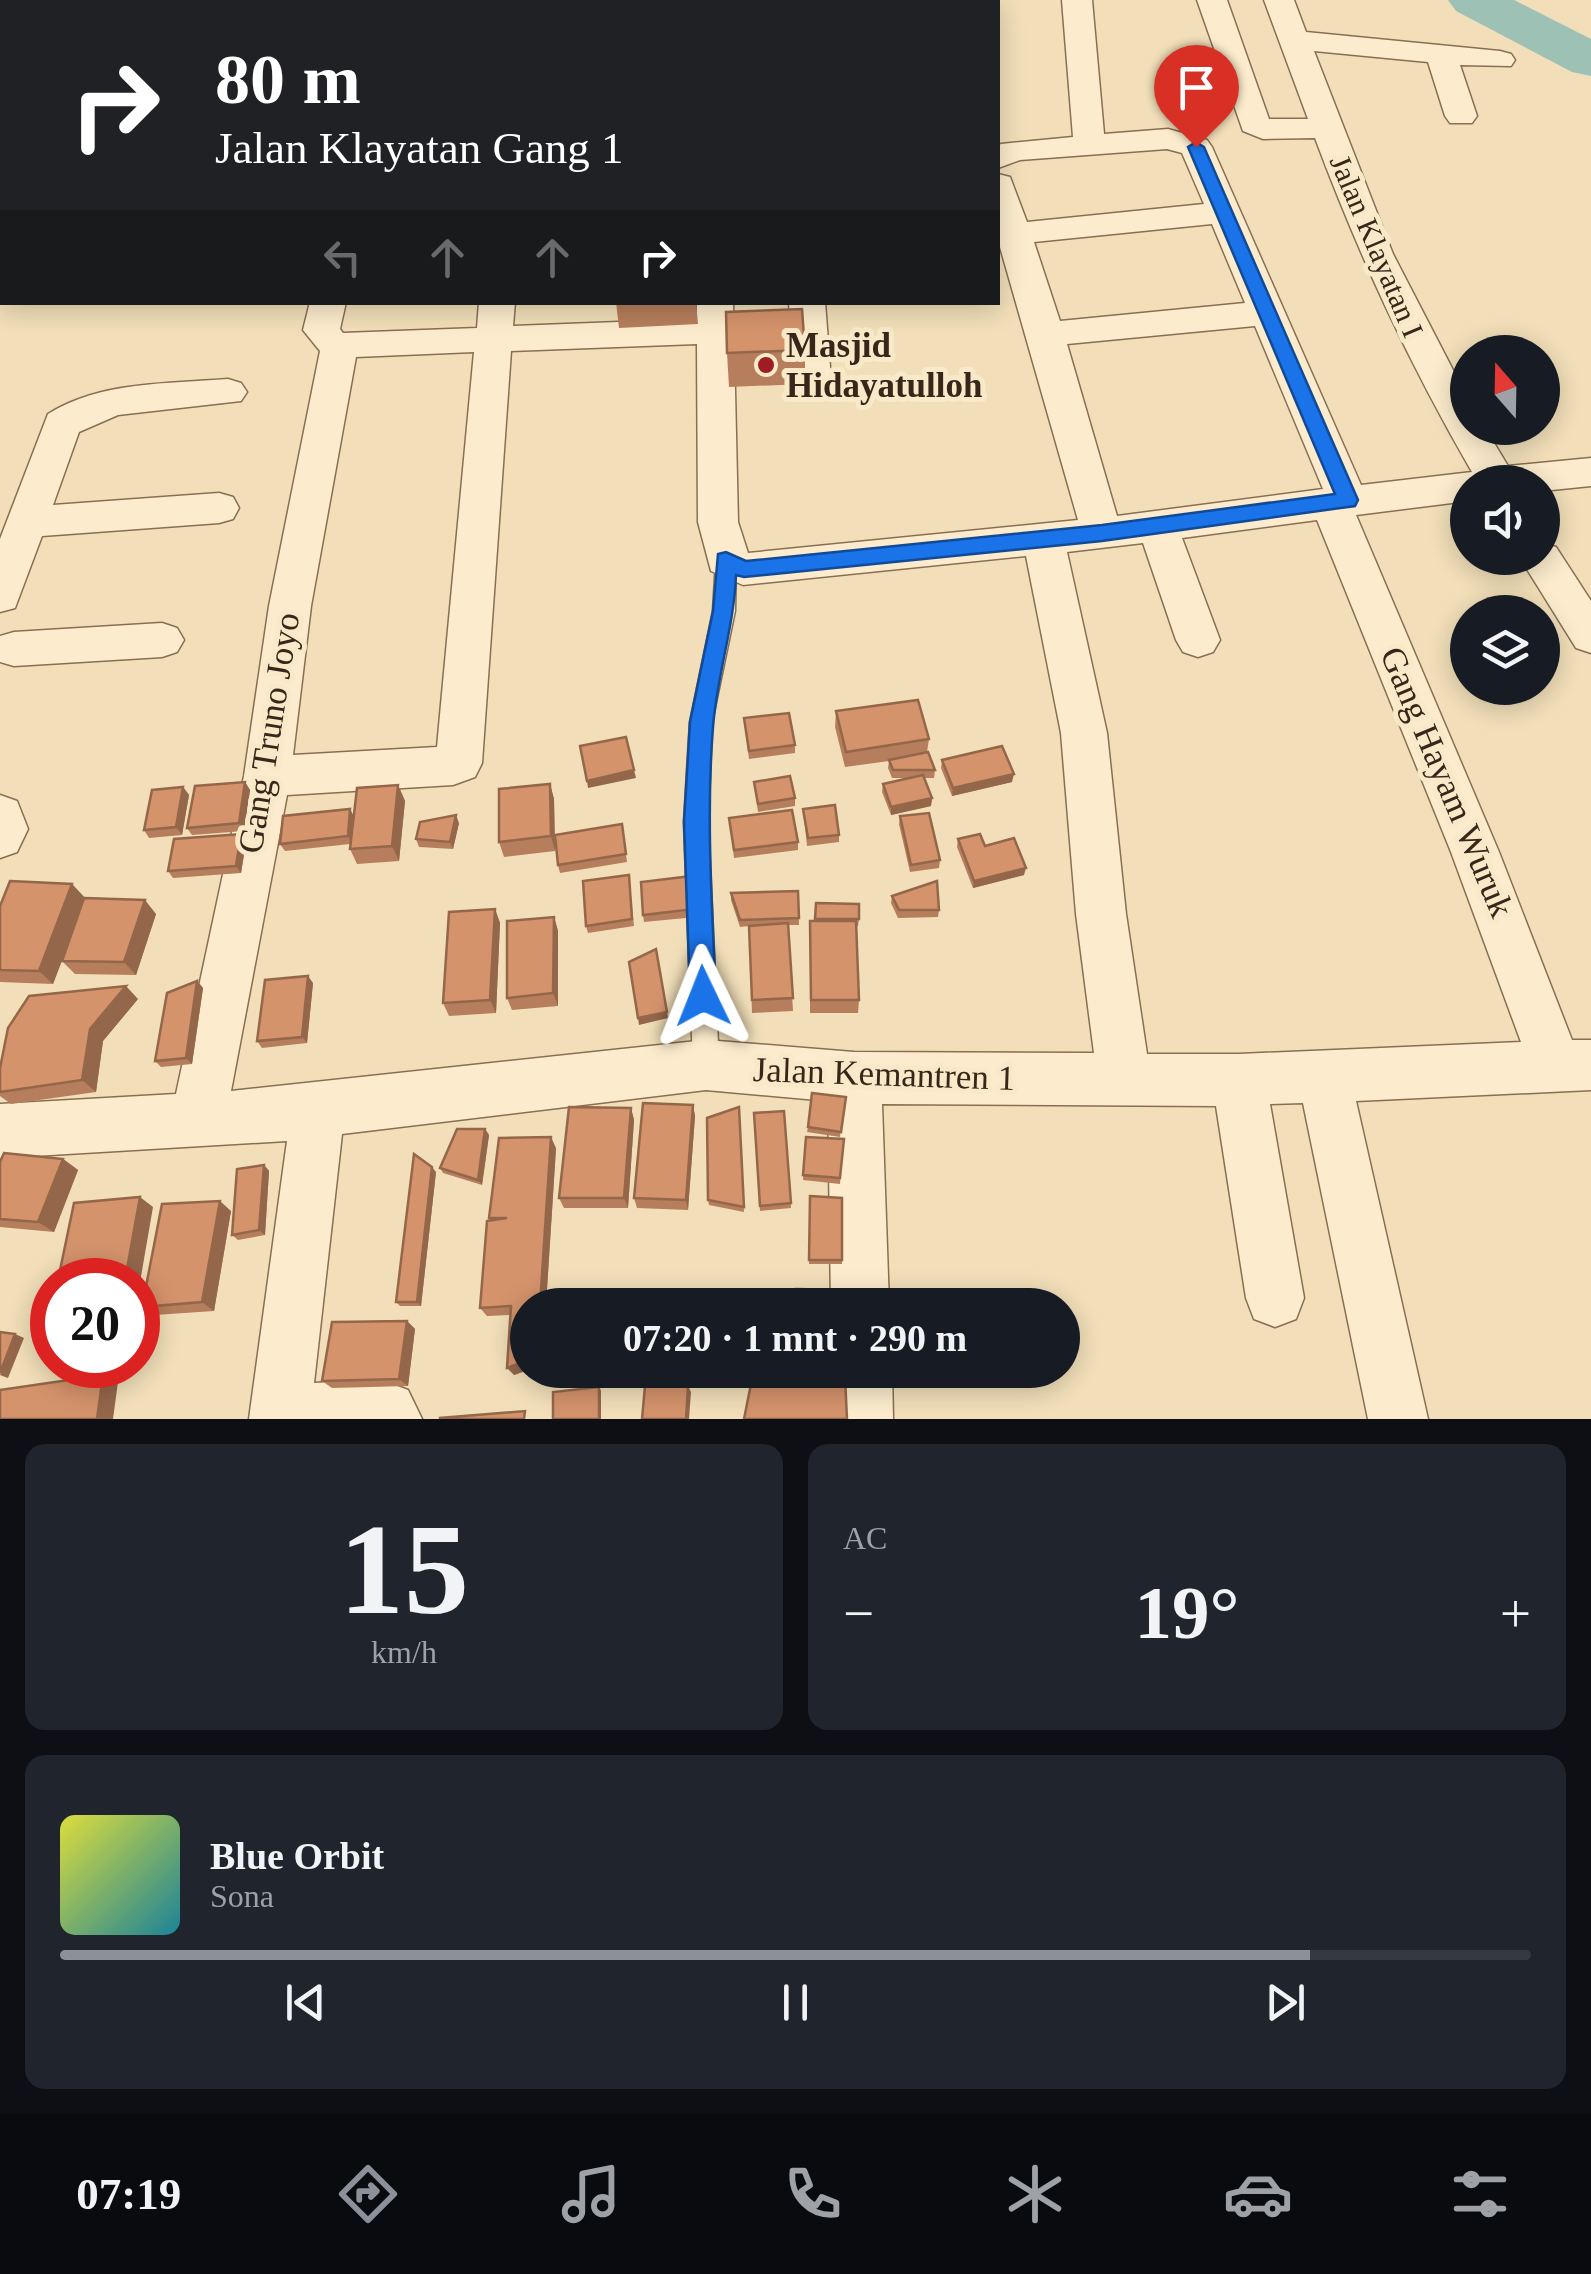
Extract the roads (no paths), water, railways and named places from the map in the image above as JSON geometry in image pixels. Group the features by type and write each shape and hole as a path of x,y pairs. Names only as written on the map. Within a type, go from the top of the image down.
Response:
{"street":[{"path":"1000,179 1013,152 1090,146 1077,0"},
{"path":"1212,0 1254,124 1263,129 1326,128"},
{"name":"Jalan Klayatan I","path":"1279,0 1376,254 1433,373 1486,465"},
{"path":"1294,40 1500,60"},
{"path":"1441,54 1461,116"},
{"name":"Gang Hayam Wuruk","path":"1090,146 1168,139 1188,142 1201,153 1222,213 1268,312 1438,768 1573,1065"},
{"path":"1000,191 1011,234 1015,290 1046,334 1102,533"},
{"path":"1011,234 1222,213"},
{"path":"807,305 812,380"},
{"path":"1046,334 1268,312"},
{"path":"334,324 714,317 718,522 726,560 744,569 1102,533 1450,488"},
{"path":"267,776 459,763 495,321"},
{"name":"Gang Truno Joyo","path":"198,1120 267,776 334,324"},
{"path":"0,596 62,424 73,415 102,404 228,392"},
{"path":"1560,475 1591,472"},
{"path":"0,478 44,478"},
{"path":"28,522 219,508"},
{"path":"1158,525 1198,640"},
{"path":"1042,538 1084,733 1101,914 1124,1077"},
{"path":"1552,575 1591,636"},
{"path":"5,662 162,640"},
{"path":"0,815 4,829 0,837"},
{"name":"Jalan Kemantren 1","path":"0,1130 318,1110 706,1065 854,1078 1239,1080 1573,1065"},
{"path":"1324,1076 1398,1419"},
{"path":"854,1078 860,1288"},
{"path":"1239,1080 1275,1298"},
{"path":"318,1110 279,1417 378,1409 387,1411 392,1419"},
{"path":"862,1388 863,1419"}],"lane":[{"path":"706,1065 696,822 702,722 724,611 726,560"}],"waterway":[{"path":"1474,0 1591,60"}],"place":[{"name":"Masjid Hidayatulloh","path":"766,365"}]}
